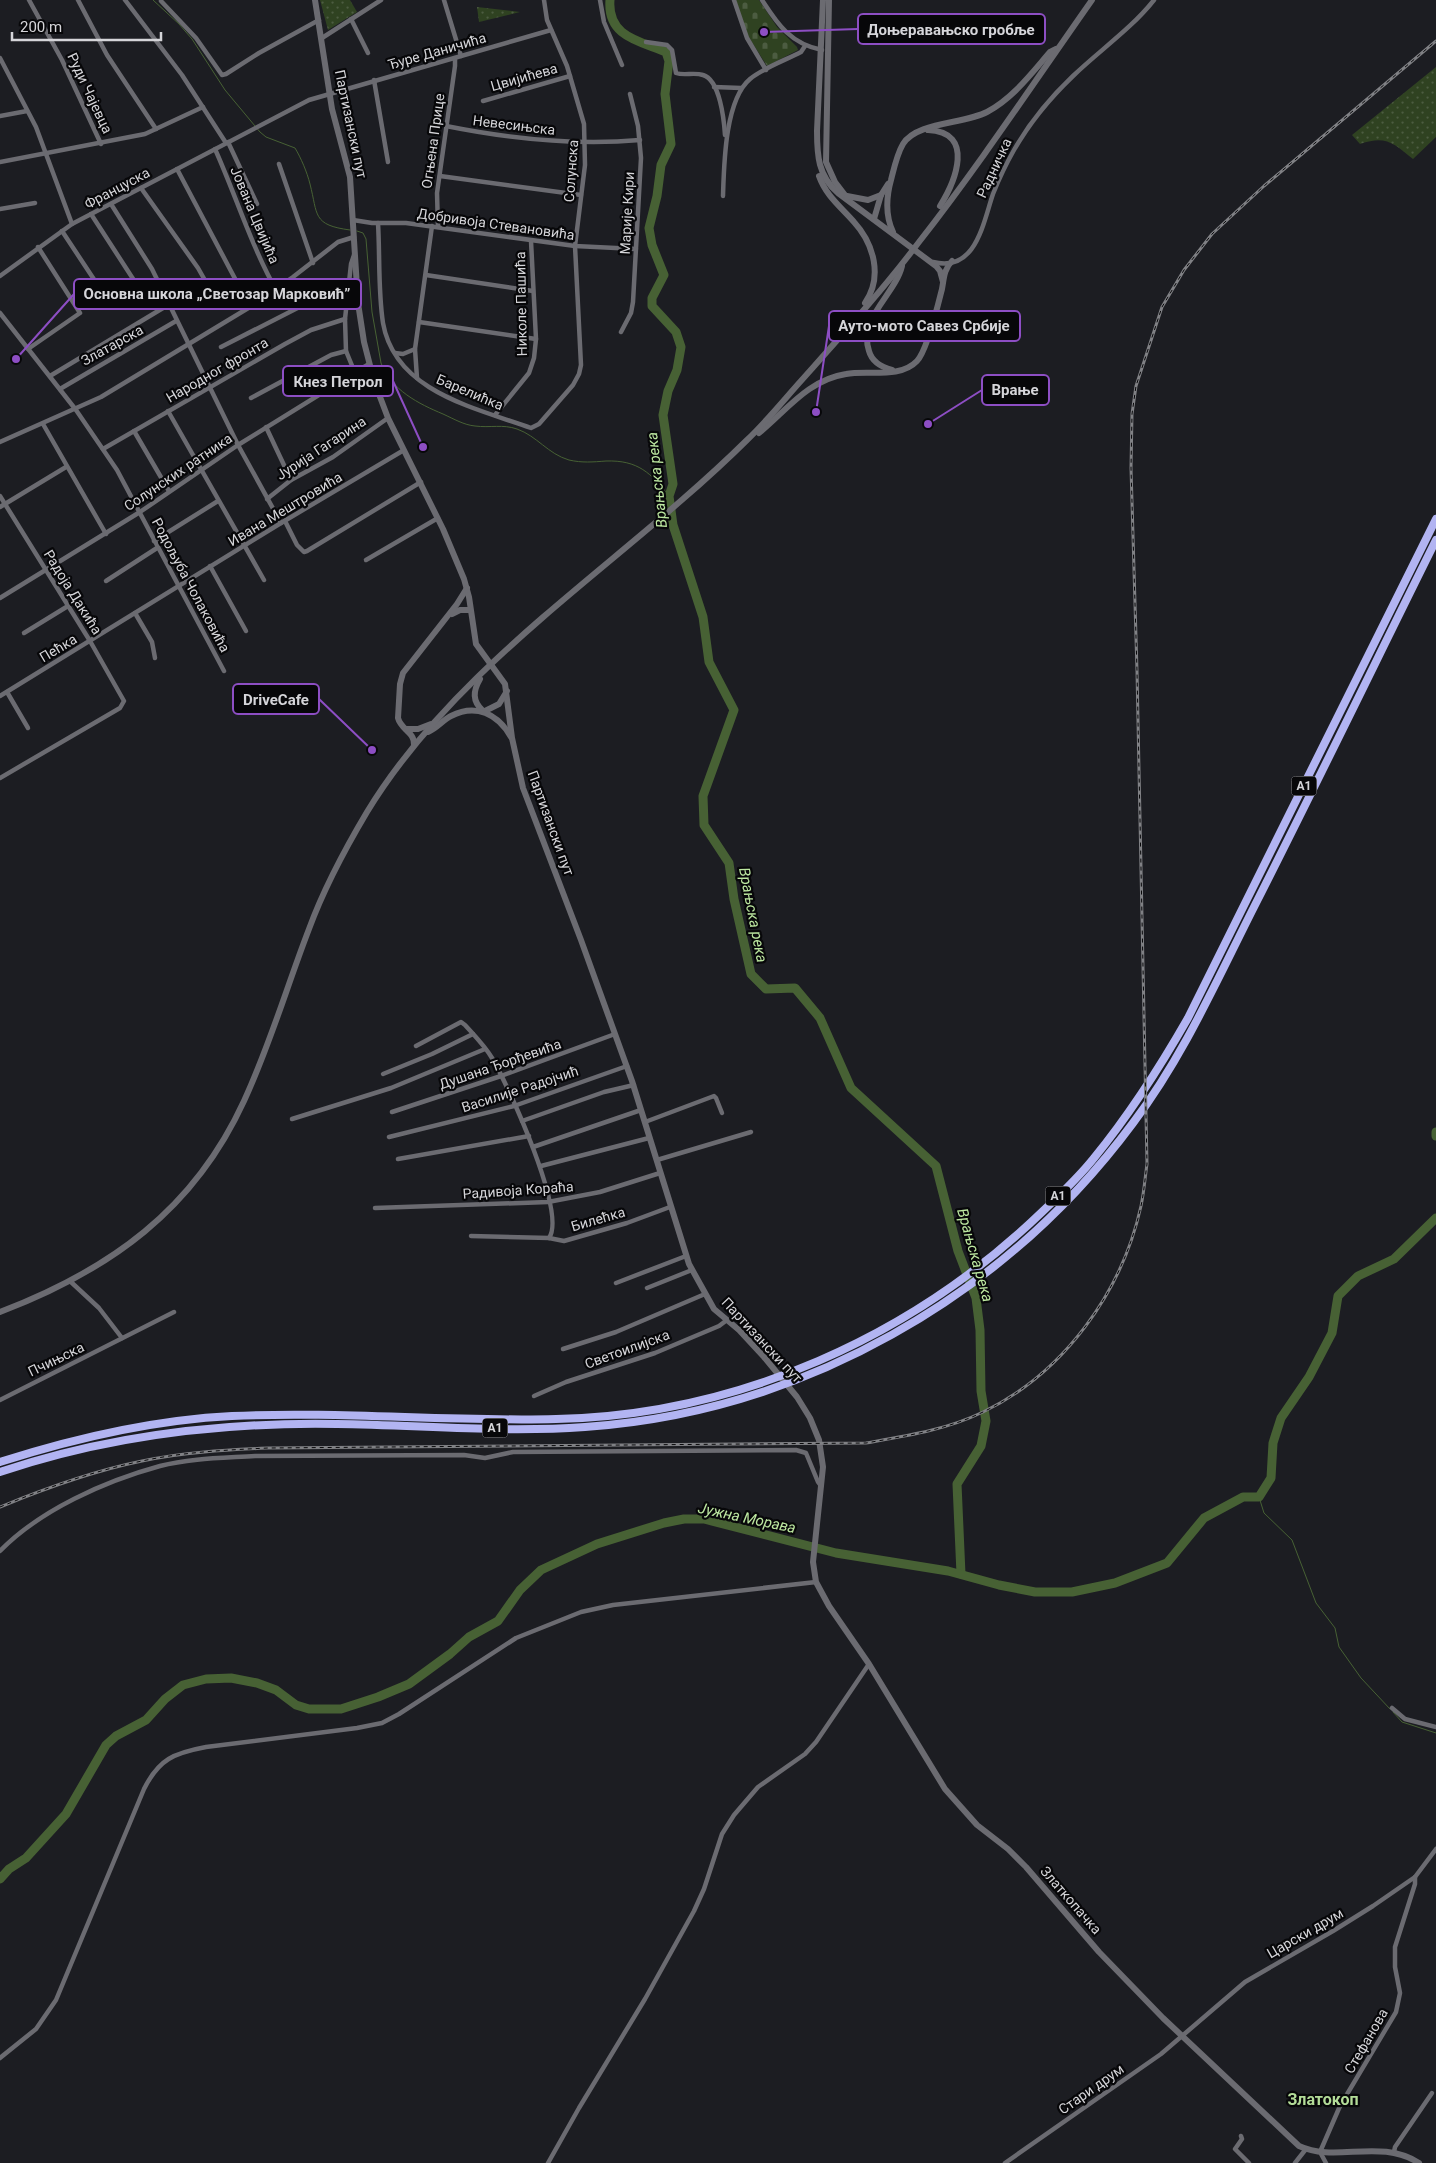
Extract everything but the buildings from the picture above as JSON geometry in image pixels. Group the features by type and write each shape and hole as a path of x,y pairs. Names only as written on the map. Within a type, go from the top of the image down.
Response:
{"highway":[{"name":"A1","path":"0,1462 55,1445 112,1432 210,1418 330,1414 558,1419 623,1414 667,1408 729,1394 815,1363 889,1327 960,1282 1026,1228 1092,1161 1129,1112 1169,1052 1200,994 1436,520"},
{"name":"A1","path":"0,1472 71,1450 140,1436 220,1426 333,1424 529,1429 584,1427 671,1417 731,1403 802,1378 856,1354 910,1325 965,1289 1027,1239 1080,1188 1136,1120 1171,1066 1211,993 1436,540"}],"main road":[{"name":"Партизански пут","path":"315,0 330,93 350,177 358,311 373,379 388,418 438,518 467,588 475,639 482,653 500,674 507,690 512,738 526,799 581,940 634,1085 686,1256 714,1309 764,1357 797,1397 810,1418 822,1454 818,1512"},
{"path":"823,0 826,162 835,182 848,198 868,200 881,194"},
{"path":"830,0 817,165 822,184 832,199 862,232 870,247 875,264 875,281 872,292 846,327 842,337"},
{"path":"0,1312 71,1282 120,1251 150,1227 188,1188 223,1142 254,1079 311,922 344,851 376,798 414,746 433,723 515,643 749,438 842,337 904,262 938,217 1092,0"},
{"path":"893,233 886,212 890,181 902,145 911,135 923,130 969,118 991,109 1017,89 1050,52 1057,49"},
{"path":"923,130 945,134 951,140 957,152 956,174 940,208 938,217"},
{"path":"817,152 825,179 835,191 848,198 928,259 940,271 943,282"},
{"path":"874,219 881,194 890,181"},
{"path":"900,370 889,370 877,363 869,352 867,340 872,320 898,277 904,262"},
{"path":"749,438 758,433 791,402 818,382 848,373 900,370 913,365 921,355 936,314 946,269 952,262"},
{"path":"414,746 413,736 400,724 398,718 402,677 411,662 448,616 467,588"},
{"path":"448,616 457,611 470,610"},
{"path":"482,674 474,693 476,703 499,722 512,738"},
{"path":"425,733 454,715 463,712 484,711 499,704 507,690"},
{"path":"405,728 418,729 433,723"},
{"name":"Златкопачка","path":"818,1512 813,1562 816,1582 829,1606 869,1664 942,1785 963,1812 1026,1867 1099,1952 1183,2036 1232,2080 1287,2136 1306,2148 1320,2152 1394,2152 1403,2154 1419,2163"}],"street":[{"name":"Руди Чајевца","path":"29,0 62,60 101,144"},
{"path":"78,0 107,55 156,129"},
{"name":"Јована Цвијића","path":"125,0 182,74 227,142 257,204"},
{"path":"322,38 380,0"},
{"path":"444,0 460,56"},
{"name":"Солунска","path":"531,428 539,424 573,385 579,374 581,351 575,246 582,195 585,143 581,113 570,76 550,30 544,0"},
{"path":"600,0 606,28 622,65"},
{"path":"734,0 746,38 766,70"},
{"path":"762,0 788,35 804,46 825,51"},
{"name":"Радничка","path":"952,262 966,255 976,244 997,185 1014,150 1037,115 1073,76 1129,26 1154,0"},
{"path":"161,1 196,38 222,75 319,20"},
{"path":"351,20 368,54"},
{"name":"Ђуре Даничића","path":"330,93 550,30"},
{"path":"646,42 667,45 672,50 676,73 705,75 714,87 722,108 726,137 723,196"},
{"path":"726,137 741,88 750,79 801,52 804,46"},
{"path":"0,58 47,154 72,224"},
{"name":"Огњена Прице","path":"438,227 437,199 455,58"},
{"name":"Цвијићева","path":"483,100 570,76"},
{"path":"374,80 388,162"},
{"path":"714,87 727,89 741,88"},
{"name":"Француска","path":"0,276 72,224 309,100 330,93"},
{"name":"Марије Кири","path":"621,332 631,313 633,302 640,180 640,140 630,94"},
{"path":"0,162 145,134 203,107"},
{"path":"0,116 27,111"},
{"name":"Невесињска","path":"446,126 522,139 585,143 640,140"},
{"name":"Јована Цвијића","path":"215,149 256,249 276,290"},
{"path":"279,164 312,262"},
{"path":"177,169 250,307"},
{"path":"440,176 582,195"},
{"path":"141,188 198,268 215,298"},
{"path":"0,209 35,203"},
{"path":"111,204 145,257 238,445 267,499 297,545 304,552 421,482"},
{"path":"91,214 137,285"},
{"name":"Добривоја Стевановића","path":"353,221 406,223 575,246 636,249"},
{"name":"Барелићка","path":"378,223 383,322 387,337 395,353 417,378 436,392 531,428"},
{"path":"417,378 415,349 432,226"},
{"path":"62,230 102,290"},
{"path":"0,442 76,410 101,397 250,307 276,290 338,242 354,234"},
{"name":"Николе Пашића","path":"495,415 529,372 534,358 536,339 531,241"},
{"path":"28,349 80,314 38,247"},
{"name":"Партизански пут","path":"355,254 351,264 345,319 346,351 350,364 357,371"},
{"path":"928,259 940,263 952,262"},
{"path":"426,275 533,291"},
{"path":"221,347 307,303 350,284"},
{"path":"50,376 168,305"},
{"name":"Родољуба Чолаковића","path":"0,313 104,449 140,512 157,548 224,671"},
{"name":"Народног фронта","path":"104,449 311,330 345,319"},
{"name":"Златарска","path":"60,389 176,321"},
{"path":"419,322 536,339"},
{"path":"395,353 404,354 415,349"},
{"path":"251,398 331,355 346,351"},
{"name":"Солунских ратника","path":"0,597 106,534 238,445 369,364"},
{"path":"357,371 373,379"},
{"path":"168,411 264,580"},
{"name":"Јурија Гагарина","path":"267,499 291,480 333,456 388,418"},
{"path":"43,424 106,534"},
{"path":"266,428 291,480"},
{"path":"134,431 169,491"},
{"name":"Ивана Мештровића","path":"178,587 404,450"},
{"path":"2,505 66,466"},
{"name":"Радоја Дакића","path":"0,496 2,505 90,641 124,702 120,708 0,778"},
{"path":"154,541 218,501"},
{"path":"366,560 438,518"},
{"path":"106,581 157,548"},
{"path":"210,566 246,631"},
{"name":"Пећка","path":"0,696 178,587"},
{"path":"24,633 68,606"},
{"path":"135,613 152,642 155,658"},
{"path":"7,692 28,728"},
{"path":"416,1046 461,1022 486,1049 501,1076 541,1166 552,1231 549,1238"},
{"path":"383,1074 432,1054 473,1034"},
{"name":"Душана Ђорђевића","path":"392,1112 501,1076 615,1034"},
{"path":"292,1119 391,1088 486,1049"},
{"name":"Василије Радојчић","path":"389,1137 514,1106 627,1066"},
{"path":"522,1121 604,1092 634,1085"},
{"path":"645,1122 714,1096 722,1113"},
{"path":"533,1148 641,1110"},
{"path":"656,1160 751,1132"},
{"path":"398,1159 529,1136"},
{"path":"541,1166 649,1138"},
{"name":"Радивоја Кораћа","path":"375,1208 548,1202 606,1191 660,1173"},
{"name":"Билећка","path":"471,1236 549,1238 564,1241 627,1223 670,1207"},
{"path":"616,1283 686,1256"},
{"path":"647,1288 692,1270"},
{"path":"71,1282 99,1308 122,1338"},
{"path":"563,1349 616,1332 705,1294"},
{"name":"Пчињска","path":"0,1400 174,1312"},
{"name":"Светоилијска","path":"534,1396 566,1382 655,1353 719,1326 727,1320"},
{"path":"0,1551 11,1540 45,1515 115,1482 161,1466 228,1458 255,1456 464,1455 485,1458 522,1452 796,1450 806,1453 821,1486"},
{"path":"0,2058 36,2029 56,2000 147,1784 155,1770 169,1758 187,1750 357,1728 382,1723 399,1714 507,1643 581,1612 613,1604 816,1582"},
{"path":"548,2163 645,1999 694,1911 704,1889 722,1834 734,1815 758,1787 805,1754 816,1742 869,1664"},
{"path":"1392,1708 1406,1719 1436,1727"},
{"name":"Царски друм","path":"1183,2036 1245,1982 1333,1932 1415,1877 1436,1849"},
{"name":"Стефанова","path":"1320,2152 1340,2106 1396,2012 1400,1993 1395,1967 1396,1941 1415,1877"},
{"name":"Стари друм","path":"1005,2163 1161,2054 1183,2036"},
{"path":"1394,2152 1395,2147 1432,2093"},
{"path":"1241,2136 1242,2139 1235,2148 1249,2163"},
{"path":"1295,2163 1306,2148"},
{"path":"1320,2152 1326,2163"}],"green space":[{"path":"320,0 350,0 357,12 328,30"},
{"path":"736,0 759,0 777,27 798,50 767,66 748,36"},
{"path":"477,7 520,12 479,22"},
{"path":"1436,67 1436,137 1413,159 1389,142 1376,140 1360,144 1352,135"}],"waterway":[{"path":"153,0 192,39 225,90 260,132 266,137 295,148 307,175 319,217 329,225 350,230"},
{"name":"Врањска река","path":"610,0 610,12 620,30 627,36 666,52 669,61 665,94 671,144 661,165 657,196 649,228 652,245 664,275 652,298 652,306 676,332 681,347 677,370 668,391 663,415 673,484 669,496 673,525 703,617 709,662 734,710 703,796 704,825 729,863 734,899 751,974 766,989 795,988 820,1018 851,1088 936,1166 958,1251 976,1298 980,1330 981,1391 986,1421 981,1446 957,1484 961,1574"},
{"path":"357,231 363,233 366,239 372,312 381,363 392,381 407,395 415,401 463,423 475,426 517,429 531,436 555,454 569,460 583,462 617,461 635,466 650,475 669,496"},
{"name":"Јужна Морава","path":"0,1879 9,1869 26,1858 66,1814 106,1745 116,1736 146,1720 165,1699 183,1685 206,1679 231,1678 257,1683 276,1690 296,1705 309,1709 341,1709 378,1697 409,1684 450,1654 469,1637 498,1621 520,1590 541,1570 597,1544 664,1523 684,1519 704,1519 836,1553 948,1571 999,1585 1035,1592 1072,1592 1115,1583 1167,1563 1204,1518 1243,1497 1259,1497 1271,1478 1273,1443 1281,1418 1309,1377 1332,1333 1338,1296 1358,1276 1394,1259 1436,1218"},
{"path":"1259,1497 1264,1513 1292,1540 1316,1603 1335,1628 1339,1647 1361,1678 1390,1709"},
{"path":"1393,1712 1402,1722 1436,1733"}],"railway":[{"path":"0,1507 35,1493 106,1470 157,1458 189,1453 268,1448 866,1443 940,1428 983,1412 1012,1395 1039,1375 1064,1352 1085,1327 1104,1299 1120,1269 1132,1238 1141,1206 1147,1164 1131,468 1132,414 1136,386 1162,307 1184,270 1212,234 1264,186 1436,41"}],"place":[{"name":"Доњеравањско гробље","path":"764,32"},
{"name":"Основна школа „Светозар Марковић”","path":"16,359"},
{"name":"Ауто-мото Савез Србије","path":"816,412"},
{"name":"Врање","path":"928,424"},
{"name":"Кнез Петрол","path":"423,447"},
{"name":"DriveCafe","path":"372,750"}],"district":[{"name":"Златокоп","path":"1323,2099"}]}
